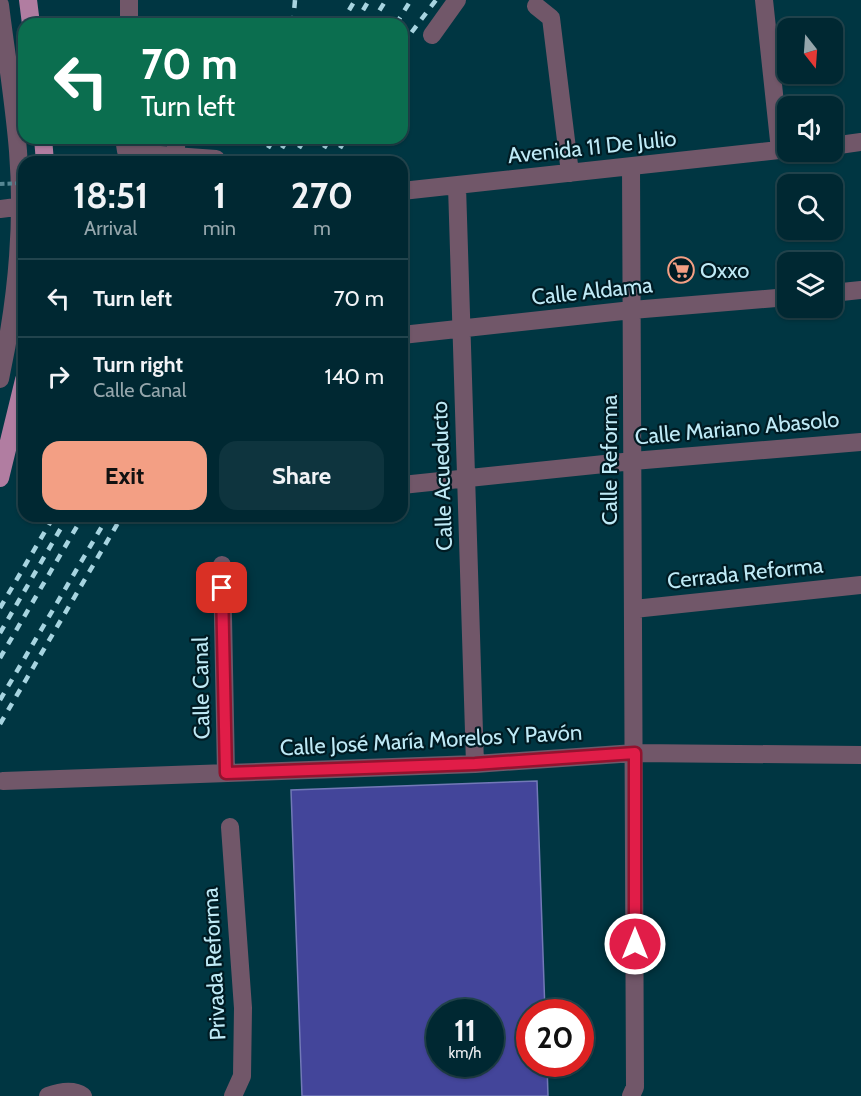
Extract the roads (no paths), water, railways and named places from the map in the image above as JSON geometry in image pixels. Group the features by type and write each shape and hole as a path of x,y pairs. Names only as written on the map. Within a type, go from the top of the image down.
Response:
{"main road":[{"path":"28,0 30,18"},
{"path":"0,478 18,404"}],"street":[{"path":"129,0 129,18"},
{"path":"432,35 457,0"},
{"path":"764,0 777,98"},
{"path":"0,5 18,156"},
{"path":"536,6 550,18 570,173"},
{"path":"843,144 860,142"},
{"path":"125,144 126,151 176,147 206,156"},
{"name":"Avenida 11 De Julio","path":"408,190 777,151"},
{"name":"Calle Reforma","path":"631,167 635,753"},
{"name":"Calle Acueducto","path":"457,186 475,764"},
{"path":"0,208 18,206"},
{"path":"0,379 18,248"},
{"path":"843,292 861,290"},
{"name":"Calle Aldama","path":"408,334 632,310 777,298"},
{"name":"Calle Mariano Abasolo","path":"408,484 633,461 861,442"},
{"name":"Calle Canal","path":"222,565 226,773"},
{"name":"Cerrada Reforma","path":"634,609 861,585"},
{"path":"631,1096 634,1087 635,753"},
{"name":"Calle José María Morelos Y Pavón","path":"3,781 475,764 635,753 861,755"},
{"name":"Privada Reforma","path":"230,827 243,1008 242,1076 233,1096"},
{"path":"48,1096 58,1092 78,1092 83,1096"}],"railway":[{"path":"294,18 295,0"},
{"path":"344,18 355,0"},
{"path":"358,18 369,0"},
{"path":"375,18 386,0"},
{"path":"400,18 411,0"},
{"path":"408,37 436,0"},
{"path":"264,156 270,144"},
{"path":"278,156 284,144"},
{"path":"294,156 302,144"},
{"path":"320,156 326,144"},
{"path":"336,156 342,144"},
{"path":"0,608 50,522"},
{"path":"0,633 65,522"},
{"path":"0,658 79,522"},
{"path":"0,700 104,522"},
{"path":"0,724 118,522"}],"place":[{"name":"Oxxo","path":"681,270"}]}
